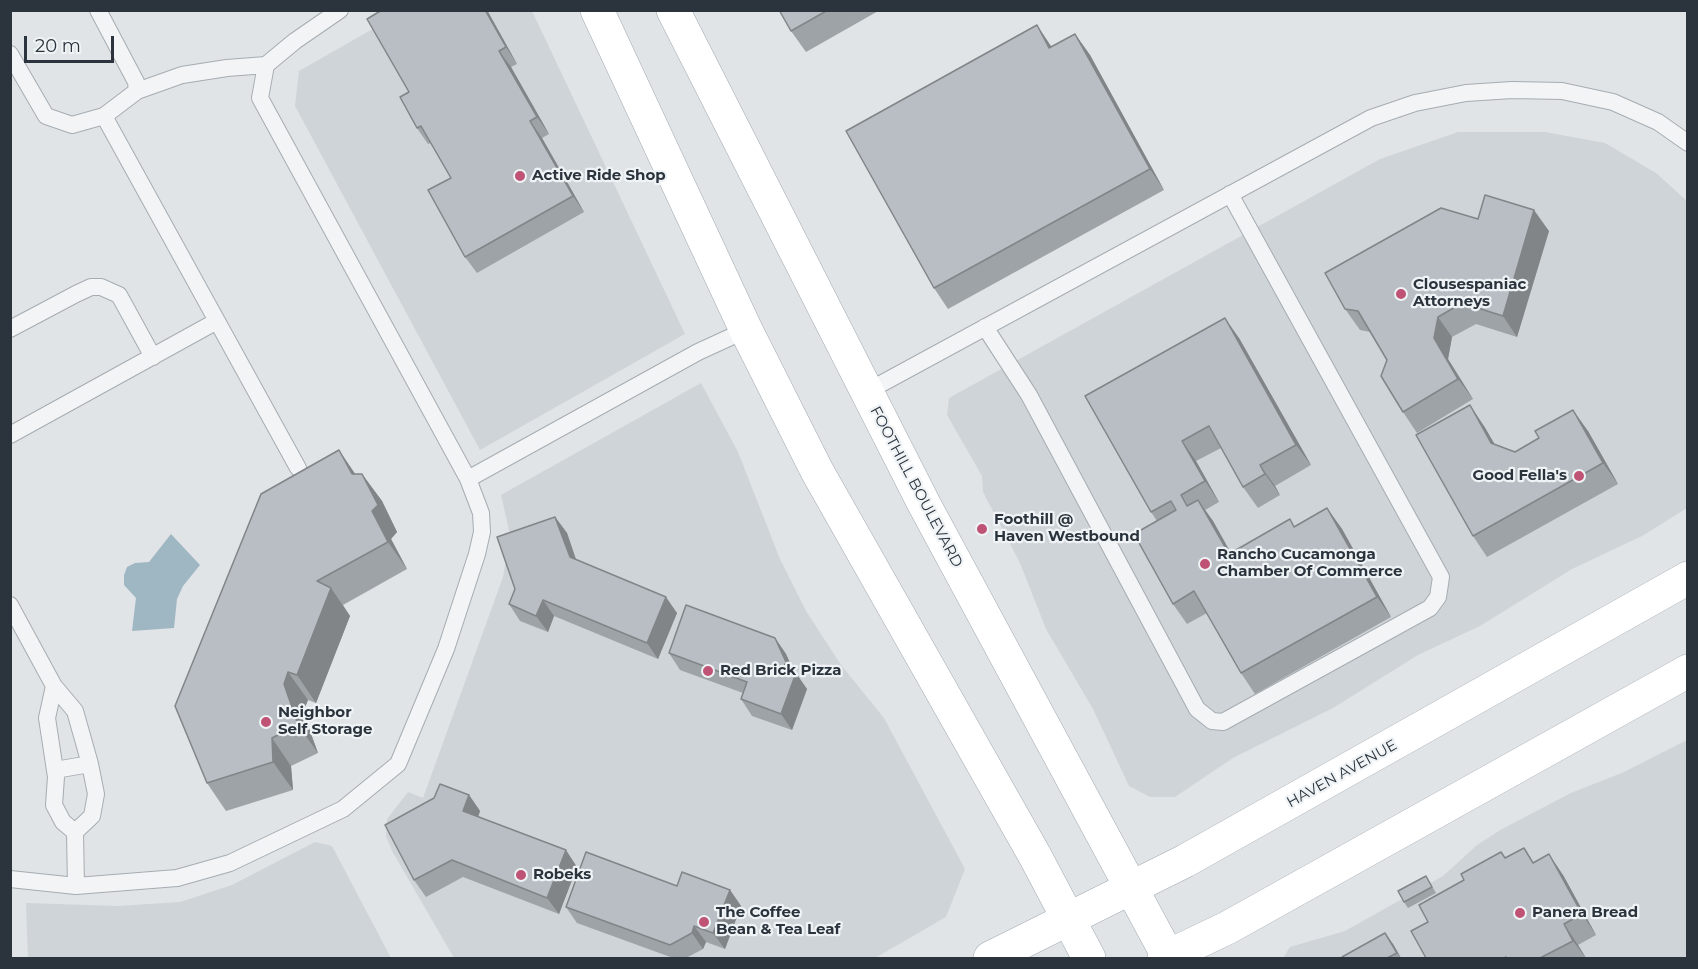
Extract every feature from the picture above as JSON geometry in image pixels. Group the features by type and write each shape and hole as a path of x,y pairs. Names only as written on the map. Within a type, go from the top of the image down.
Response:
{"main road":[{"path":"597,10 746,330 817,471 1089,958"},
{"name":"FOOTHILL BOULEVARD","path":"673,10 866,392 1132,888 1167,958"},
{"name":"HAVEN AVENUE","path":"990,958 1132,888 1317,788 1688,578"},
{"path":"1167,958 1227,928 1688,671"}],"lane":[{"path":"98,10 136,82 137,91"},
{"path":"10,54 46,116 72,125 104,116 137,91 182,75 266,65 295,41 340,10"},
{"path":"10,879 76,886 177,878 230,863 343,809 398,764 446,650 477,554 482,532 481,513 468,479 260,98 266,65"},
{"path":"866,392 1371,118 1414,103 1466,93 1512,90 1562,91 1613,102 1658,122 1688,143"},
{"path":"104,116 298,468"},
{"path":"985,327 1029,395 1197,709 1212,721 1223,722 1430,608 1438,597 1441,578 1230,194"},
{"path":"10,329 91,287 101,287 119,295 153,357"},
{"path":"10,435 217,321"},
{"path":"468,479 698,352 746,330"},
{"path":"10,605 54,686 75,711 90,764 96,794 92,816 75,832 76,886"},
{"path":"54,686 47,718 55,770 54,805 63,822 75,832"},
{"path":"55,770 90,764"}],"shaded area":[{"path":"404,11 532,11 685,334 480,450 295,106 299,71"},
{"path":"1458,132 1545,132 1605,143 1656,173 1687,201 1687,508 1642,536 1572,569 1480,626 1418,655 1333,708 1233,758 1175,797 1150,797 1129,786 1093,709 1046,629 1020,563 983,492 982,476 947,415 949,398 1380,159"},
{"path":"701,383 738,452 780,559 806,611 841,665 884,718 965,869 946,917 875,958 454,958 392,851 386,836 387,819 408,792 423,798 503,577 510,535 501,495"},
{"path":"1687,740 1687,958 1283,958 1290,947 1345,931 1443,876 1477,845 1502,829 1571,793 1624,772"},
{"path":"315,842 332,846 391,958 28,958 26,903 118,906 180,902 232,885"}],"water":[{"path":"171,534 200,565 183,586 177,599 174,628 132,631 136,598 124,585 127,567 135,563 149,562"}],"building":[{"path":"382,10 485,10 506,47 499,51 537,117 530,121 573,196 465,257 428,190 451,178 421,126 417,128 400,97 409,92 367,19"},
{"path":"779,10 828,10 791,31"},
{"path":"1037,25 1049,48 1075,34 1150,169 934,288 846,131"},
{"path":"1485,195 1534,210 1503,316 1462,303 1438,317 1434,338 1458,379 1403,412 1381,376 1387,360 1358,311 1345,309 1325,273 1441,208 1478,219"},
{"path":"1225,318 1296,445 1260,465 1265,474 1243,487 1209,426 1182,441 1205,481 1181,495 1187,506 1198,500 1229,554 1290,519 1294,527 1327,508 1377,597 1241,673 1194,591 1173,604 1134,534 1176,510 1171,501 1151,512 1085,396"},
{"path":"1470,405 1491,443 1515,452 1539,438 1535,431 1573,410 1603,463 1473,536 1416,435"},
{"path":"339,450 352,474 362,474 378,505 372,511 388,542 317,581 331,588 297,675 288,672 284,684 298,725 272,738 273,762 207,783 175,706 261,494"},
{"path":"555,517 570,557 666,597 647,643 543,600 536,616 509,604 515,589 497,537"},
{"path":"686,605 775,638 786,662 783,668 796,673 781,714 741,699 747,682 669,653"},
{"path":"440,784 469,795 463,811 566,850 547,898 452,860 414,880 385,825 434,798"},
{"name":"Panera Bread","path":"1524,848 1533,863 1549,854 1582,914 1564,924 1573,941 1540,958 1426,958 1411,931 1428,922 1419,905 1464,880 1461,874 1501,852 1505,858"},
{"path":"586,852 677,886 682,872 730,890 713,933 694,926 692,933 670,945 566,907"},
{"path":"1426,876 1432,887 1404,902 1398,891"},
{"path":"1385,933 1397,953 1387,958 1342,957"}],"place":[{"name":"Active Ride Shop","path":"520,176"},
{"name":"Clousespaniac Attorneys","path":"1401,294"},
{"name":"Good Fella's","path":"1579,476"},
{"name":"Foothill @ Haven Westbound","path":"982,529"},
{"name":"Rancho Cucamonga Chamber Of Commerce","path":"1205,564"},
{"name":"Red Brick Pizza","path":"708,671"},
{"name":"Neighbor Self Storage","path":"266,722"},
{"name":"Robeks","path":"521,875"},
{"name":"Panera Bread","path":"1520,913"},
{"name":"The Coffee Bean & Tea Leaf","path":"704,922"}]}
